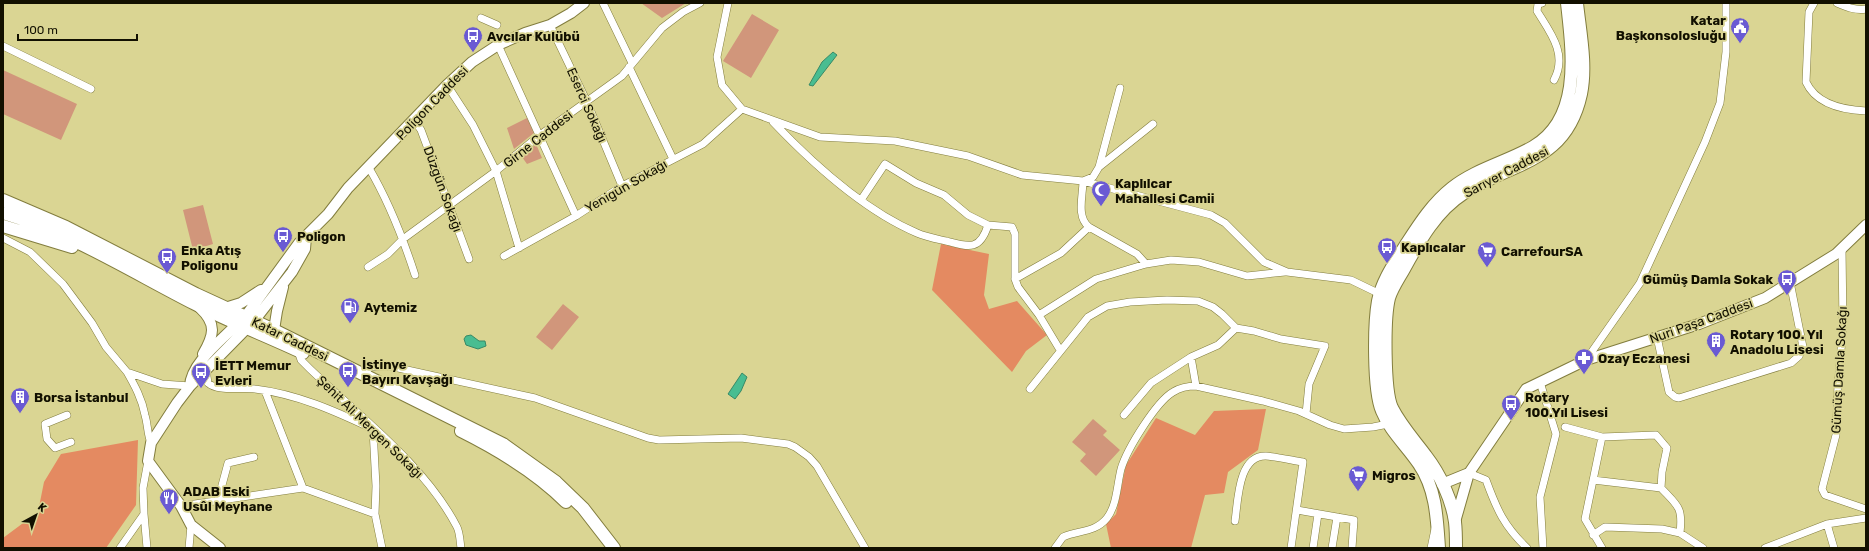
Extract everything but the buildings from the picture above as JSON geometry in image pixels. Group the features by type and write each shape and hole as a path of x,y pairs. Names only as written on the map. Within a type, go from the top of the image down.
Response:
{"main road":[{"name":"Sarıyer Caddesi","path":"1439,548 1436,506 1426,475 1393,422 1380,405 1376,385 1376,324 1384,296 1383,283 1425,216 1442,197 1469,177 1533,147 1548,135 1554,127 1561,115 1568,96 1572,73 1571,42 1567,3"},
{"name":"Sarıyer Caddesi","path":"1384,296 1396,282 1427,231 1445,208 1476,186 1547,152 1558,141 1571,123 1581,94 1583,65 1577,3"},
{"name":"Katar Caddesi","path":"3,200 66,227 226,308 246,322 298,351 479,431 521,455 564,490 582,508 614,548"},
{"name":"Katar Caddesi","path":"3,213 40,226 94,251 196,304 246,322 274,330 473,437 519,464 562,498 584,521 604,548"},
{"path":"3,226 59,244 94,251"},
{"name":"Sarıyer Caddesi","path":"1393,422 1428,458 1442,484 1452,507 1455,522 1456,548"},
{"path":"1436,506 1442,484"},
{"path":"1437,523 1448,519 1455,522"}],"street":[{"name":"Poligon Caddesi","path":"246,322 271,282 306,237 348,188 472,62 498,46 525,33 550,25 571,13 584,3"},
{"path":"603,3 673,159"},
{"name":"Girne Caddesi","path":"368,267 388,254 403,239 496,171 540,135 622,76 662,28 683,12 700,3"},
{"path":"728,3 717,57 722,85 742,109 820,137 895,141 968,156 1022,175 1083,181 1211,215 1225,223 1264,262 1287,272"},
{"path":"1542,3 1538,4 1537,10 1555,39 1560,54 1558,71 1554,80"},
{"path":"1586,360 1640,283 1705,142 1720,102 1726,52 1726,3"},
{"path":"1814,3 1809,12 1806,82 1809,88 1834,106 1866,111"},
{"path":"1837,3 1851,8 1861,10 1866,9"},
{"path":"481,18 497,25"},
{"name":"Eserci Sokağı","path":"550,25 587,102 622,186"},
{"path":"3,46 91,89"},
{"path":"498,46 576,216"},
{"path":"447,86 473,125 496,171 519,248"},
{"path":"1099,167 1120,88"},
{"name":"Yenigün Sokağı","path":"504,256 576,216 622,186 704,144 742,109"},
{"name":"Düzgün Sokağı","path":"414,120 420,130 469,259"},
{"path":"772,120 799,150 861,200 895,222 918,234 964,246 978,244 984,238 988,225"},
{"path":"1083,181 1093,176 1099,167 1154,124"},
{"path":"861,200 885,164 916,183 944,195 968,215 988,225 1012,227 1014,229 1015,279 1018,287 1039,316 1060,350"},
{"path":"369,168 384,194 403,239 415,275"},
{"path":"1083,181 1082,217 1085,224 1137,254 1146,264"},
{"name":"Nuri Paşa Caddesi","path":"1455,522 1469,473 1526,389 1586,360 1699,324 1765,298 1836,254 1866,225"},
{"path":"1015,279 1061,253 1089,227"},
{"name":"Poligon Caddesi","path":"246,322 285,282 305,249 306,237"},
{"path":"3,238 30,252 63,284 92,323 106,347 126,372 139,393 146,417 147,434 151,443"},
{"name":"Gümüş Damla Sokağı","path":"1842,248 1843,327 1838,385 1836,435 1822,490 1825,495 1866,509"},
{"path":"1039,316 1096,279 1146,264 1171,260 1199,262 1247,276 1287,272 1351,280 1384,296"},
{"path":"226,308 248,300 271,282"},
{"path":"274,330 277,311 285,282"},
{"path":"1657,337 1669,392 1675,397 1679,398 1791,363 1799,356 1803,347 1790,282"},
{"path":"1030,389 1088,317 1107,306 1130,302 1167,300 1198,301 1213,307 1236,328 1254,331 1281,339 1325,346 1309,384 1306,414"},
{"path":"196,304 207,316 212,328 203,366 208,383 216,388 234,388 290,395 373,429 376,486 375,514 382,548"},
{"path":"147,548 143,488 151,443 190,386 192,374 203,366 246,322"},
{"path":"1124,415 1151,383 1191,357 1218,345 1236,328"},
{"name":"Şehit Ali Mergen Sokağı","path":"298,351 301,360 411,465 432,488 458,528 461,548"},
{"path":"1191,357 1196,386"},
{"path":"362,378 370,367 389,366 536,398 648,438 659,440 742,438 788,444 802,451 817,466 865,548"},
{"path":"126,372 162,384 190,386"},
{"path":"1540,382 1556,434 1540,496 1543,548"},
{"path":"1055,548 1063,537 1090,530 1106,519 1112,510 1122,468 1129,451 1159,402 1173,392 1186,386 1196,386 1263,401 1306,414 1330,426 1344,429 1373,427 1393,422"},
{"path":"265,391 303,488"},
{"path":"66,415 45,424 47,439 55,448 71,442"},
{"path":"1565,427 1602,437 1656,435 1667,448 1662,472 1661,488"},
{"path":"1602,437 1585,519 1602,548"},
{"path":"1235,521 1243,471 1252,461 1264,456 1303,462 1291,548"},
{"path":"218,500 228,463 254,457"},
{"path":"148,461 181,506 191,524 220,548"},
{"path":"1442,484 1469,473 1486,480 1497,509 1512,533 1527,548"},
{"path":"1593,480 1661,488 1679,507 1681,522 1680,533"},
{"path":"181,506 303,488 375,514"},
{"path":"1296,510 1354,520 1352,548"},
{"path":"120,548 144,514"},
{"path":"1313,548 1318,514"},
{"path":"1332,548 1337,517"},
{"path":"1765,548 1774,546 1827,524 1866,518"},
{"path":"1431,548 1437,523"},
{"path":"189,548 191,524"},
{"path":"1827,524 1834,548"},
{"path":"1593,534 1605,527 1662,529 1680,533 1703,548"}],"shaded area":[{"path":"641,3 686,3 662,18"},
{"path":"752,14 779,30 751,78 723,61"},
{"path":"833,52 837,55 813,86 809,85 822,62"},
{"path":"3,70 77,104 61,140 3,114"},
{"path":"527,118 534,133 514,149 507,128"},
{"path":"536,144 542,158 527,164 522,157"},
{"path":"203,205 213,244 193,250 183,210"},
{"path":"941,244 989,254 984,295 989,309 1017,301 1047,335 1026,351 1012,372 932,290"},
{"path":"563,304 579,317 552,350 536,337"},
{"path":"471,335 479,341 485,341 486,346 478,349 466,345 464,339 466,336"},
{"path":"742,373 747,377 741,391 735,399 728,394"},
{"path":"1266,409 1258,450 1228,472 1224,493 1205,495 1191,548 1111,548 1106,524 1116,514 1126,465 1156,418 1195,435 1214,411"},
{"path":"1093,419 1107,431 1103,435 1120,450 1096,476 1080,461 1086,454 1072,442"},
{"path":"138,440 136,505 106,548 3,548 3,538 38,512 44,482 61,454"}],"place":[{"name":"Katar Başkonsolosluğu","path":"1740,44"},
{"name":"Avcılar Kulübü","path":"473,53"},
{"name":"Kaplılcar Mahallesi Camii","path":"1101,207"},
{"name":"Poligon","path":"283,253"},
{"name":"Kaplıcalar","path":"1387,264"},
{"name":"CarrefourSA","path":"1487,268"},
{"name":"Enka Atış Poligonu","path":"167,274"},
{"name":"Gümüş Damla Sokak","path":"1787,296"},
{"name":"Aytemiz","path":"350,324"},
{"name":"Rotary 100. Yıl Anadolu Lisesi","path":"1716,358"},
{"name":"Ozay Eczanesi","path":"1584,375"},
{"name":"İstinye Bayırı Kavşağı","path":"348,388"},
{"name":"İETT Memur Evleri","path":"201,389"},
{"name":"Borsa İstanbul","path":"20,414"},
{"name":"Rotary 100.Yıl Lisesi","path":"1511,421"},
{"name":"Migros","path":"1358,492"},
{"name":"ADAB Eski Usûl Meyhane","path":"169,515"}]}
